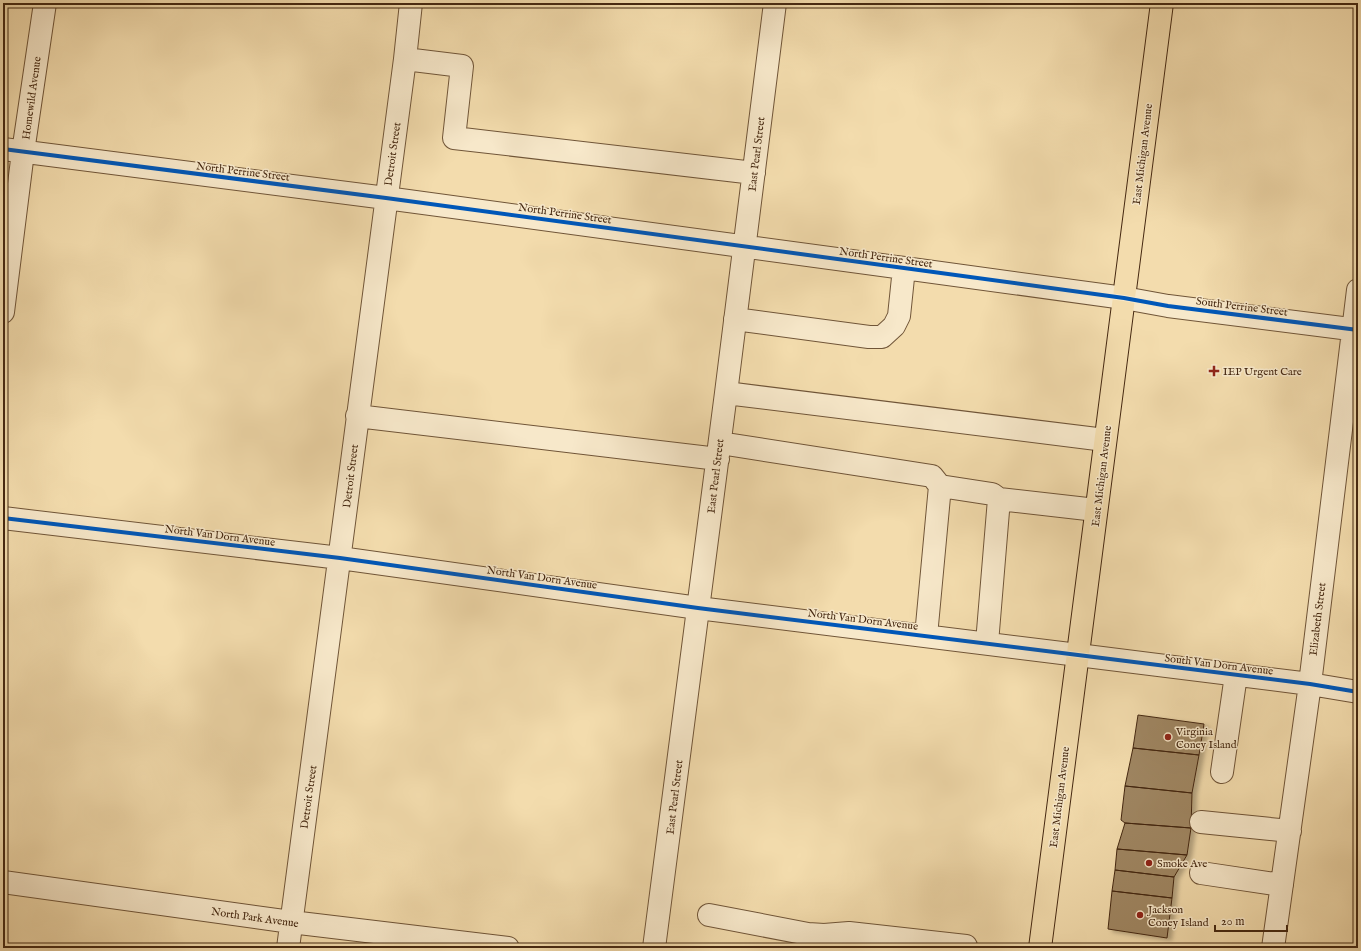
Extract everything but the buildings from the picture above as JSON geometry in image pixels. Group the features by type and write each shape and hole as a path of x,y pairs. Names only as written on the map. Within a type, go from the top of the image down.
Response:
{"main road":[{"name":"East Michigan Avenue","path":"1040,948 1162,3"}],"street":[{"name":"Homewild Avenue","path":"3,312 13,150 45,3"},
{"name":"Detroit Street","path":"288,948 405,59 411,3"},
{"name":"East Pearl Street","path":"654,948 719,451 775,3"},
{"path":"405,59 462,66 454,138 754,173"},
{"name":"North Perrine Street","path":"13,150 386,198 1124,298"},
{"path":"735,319 882,338 894,326 898,316 904,268"},
{"name":"Elizabeth Street","path":"1273,948 1310,684 1355,330 1358,290"},
{"name":"South Perrine Street","path":"1124,298 1168,306 1355,330"},
{"path":"726,393 1105,440"},
{"path":"357,416 719,451 932,476 940,486 992,494 999,500 1096,510"},
{"path":"926,636 940,486"},
{"path":"987,643 999,500"},
{"name":"North Van Dorn Avenue","path":"3,518 340,558 698,608 1078,654"},
{"name":"South Van Dorn Avenue","path":"1078,654 1310,684 1358,692"},
{"path":"1222,772 1236,675"},
{"path":"1201,822 1290,831"},
{"path":"1201,873 1282,884"},
{"name":"North Park Avenue","path":"3,882 291,922 508,948"},
{"path":"709,915 807,941 824,935 849,933 966,946"}],"cycle path":[{"path":"3,149 386,198 1124,298 1168,306 1358,330"},
{"path":"3,518 340,558 698,608 1310,684 1358,692"}],"place":[{"name":"IEP Urgent Care","path":"1214,371"},
{"name":"Virginia Coney Island","path":"1168,737"},
{"name":"Smoke Ave","path":"1149,863"},
{"name":"Jackson Coney Island","path":"1140,915"}]}
